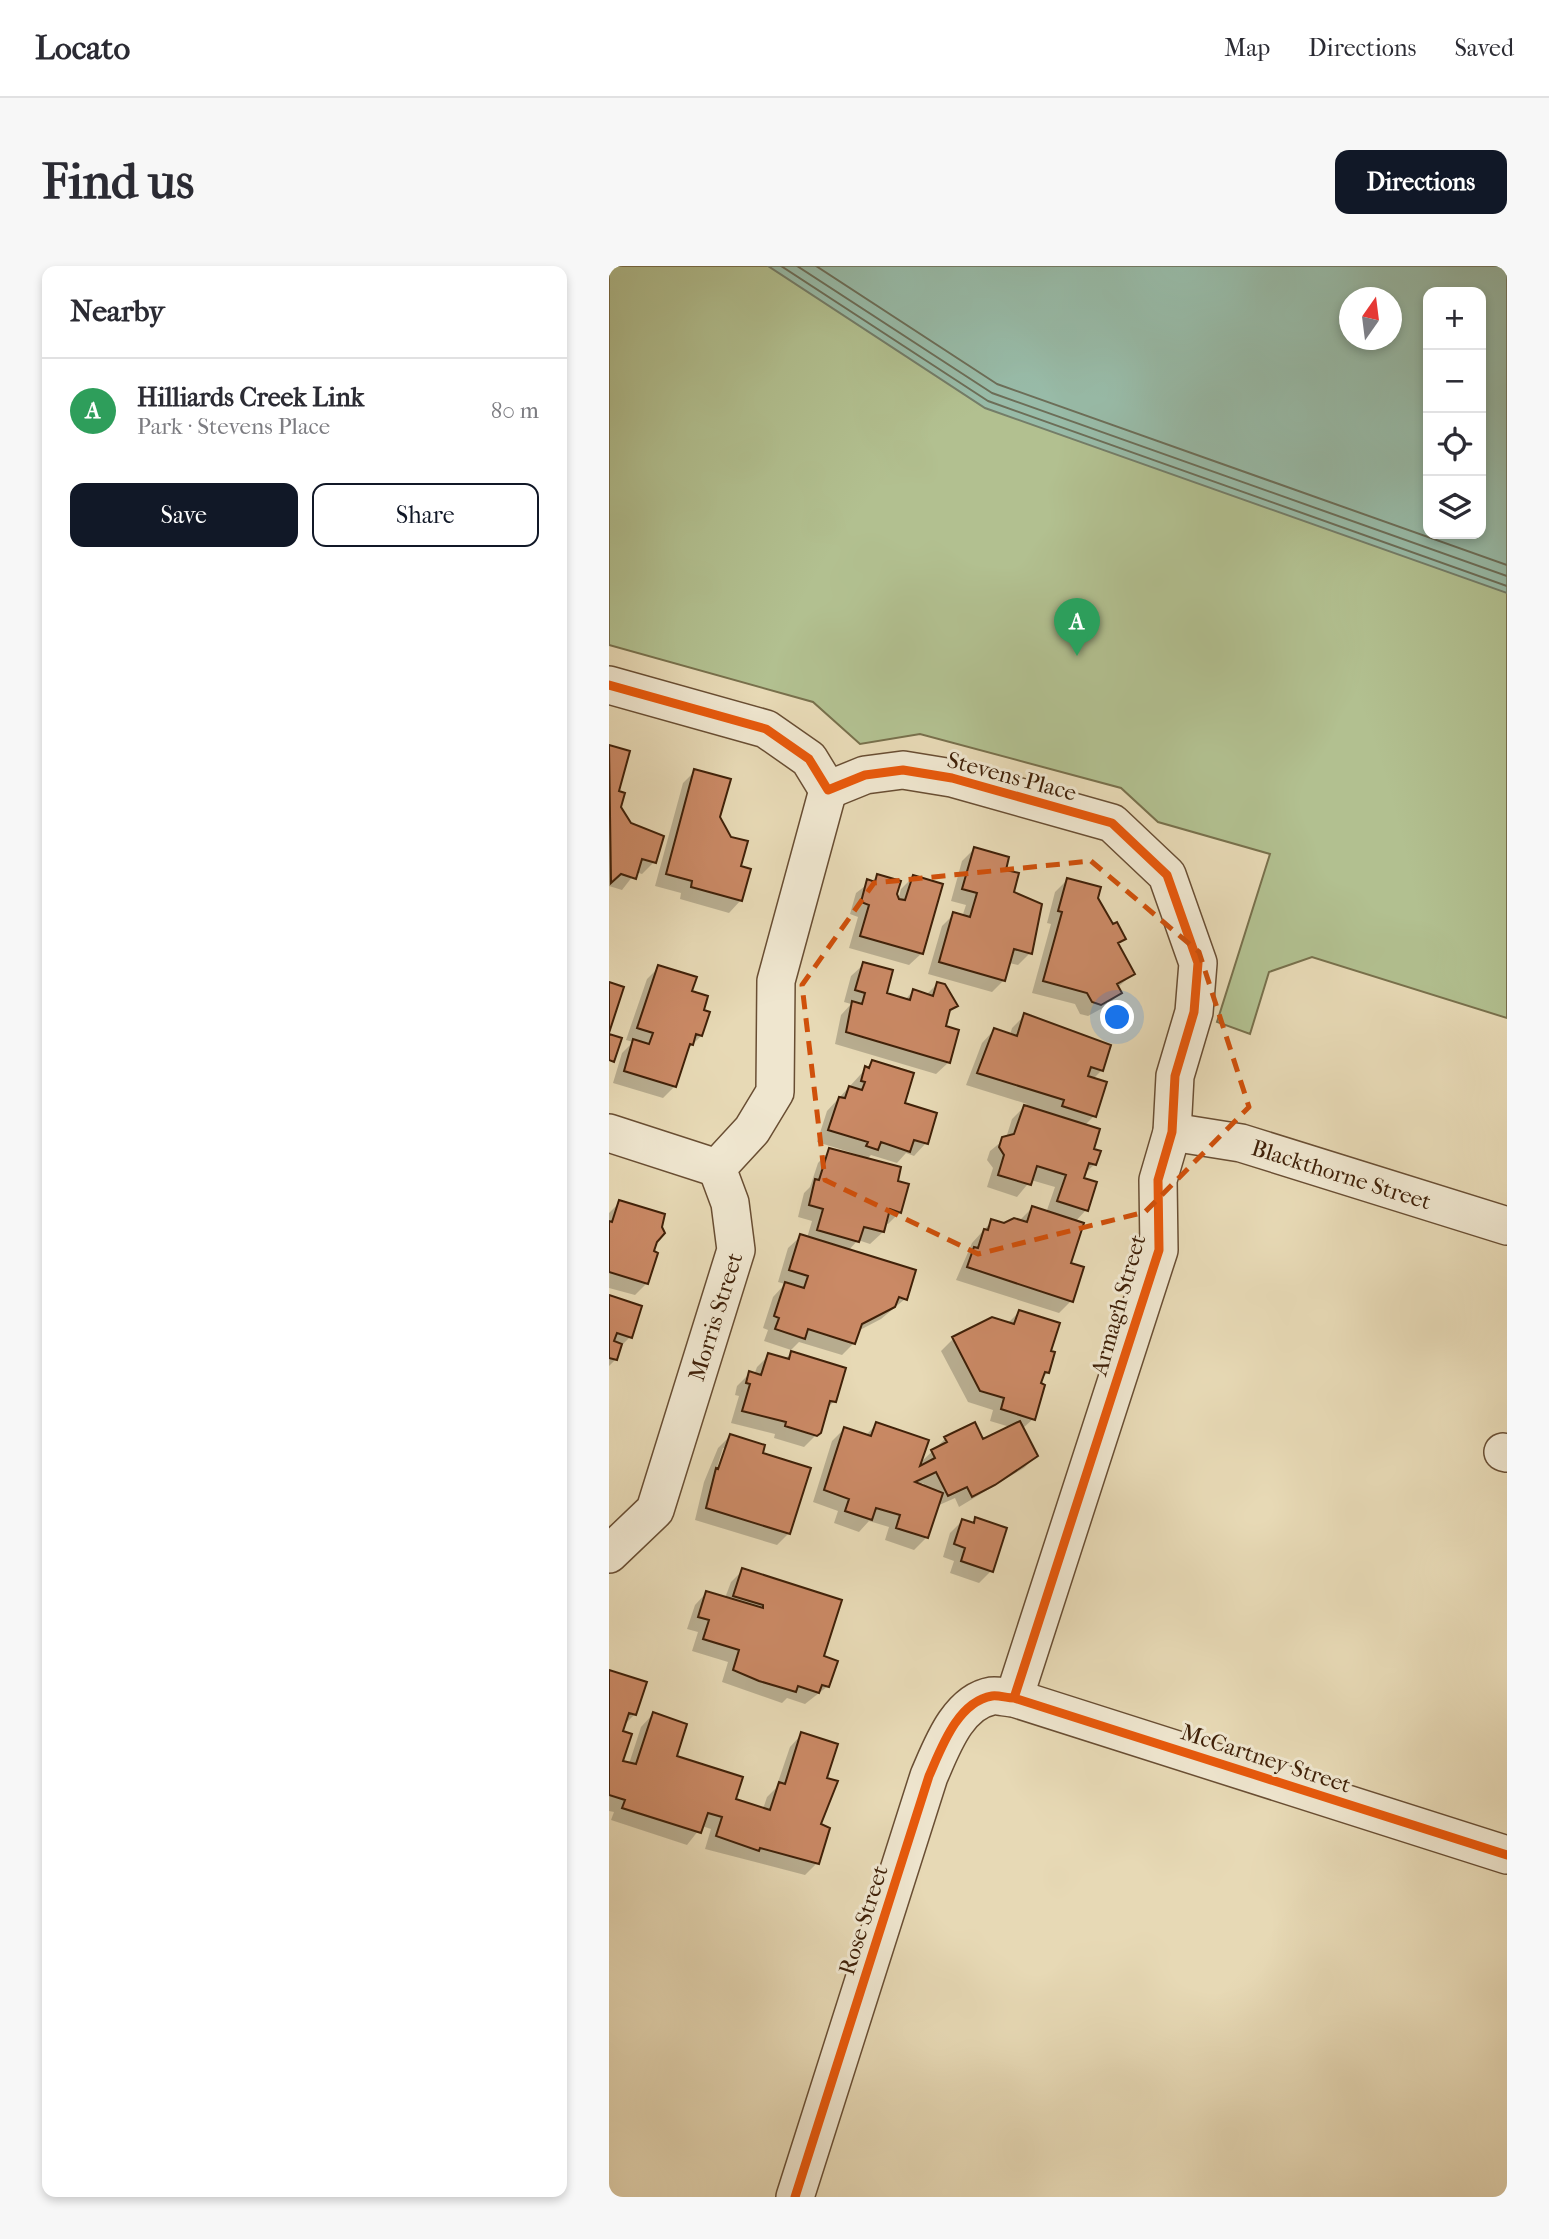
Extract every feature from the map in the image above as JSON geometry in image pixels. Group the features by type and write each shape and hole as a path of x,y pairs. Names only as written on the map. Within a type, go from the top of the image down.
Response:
{"street":[{"path":"609,685 766,729 809,759 828,790 776,981 775,1092 752,1130 717,1168 609,1133"},
{"name":"Stevens Place","path":"828,790 865,775 903,770 953,778 1112,823 1167,875"},
{"name":"Armagh Street","path":"1014,1699 1159,1250 1158,1180 1172,1132 1175,1076 1194,1012 1198,963 1167,875"},
{"name":"Blackthorne Street","path":"1172,1132 1241,1143 1507,1226"},
{"name":"Morris Street","path":"609,1554 655,1510 736,1250 730,1203 717,1168"},
{"name":"Rose Street","path":"795,2197 929,1776 945,1740 974,1703 993,1696 1014,1699"},
{"name":"McCartney Street","path":"1014,1699 1507,1855"}],"highlighted area":[{"path":"1091,861 1199,952 1249,1107 1145,1212 978,1254 825,1180 802,985 874,883"}],"shaded area":[{"path":"609,266 970,266 1339,338 1339,350 1393,350 1423,508 1423,539 1486,539 1486,499 1507,351 1507,1018 1312,957 1269,972 1250,1034 1217,1022 1270,854 1158,822 1121,788 920,734 860,744 813,702 609,645"}],"water":[{"path":"768,266 1507,266 1507,593 985,408"}],"building":[{"path":"609,745 630,751 619,791 625,793 621,807 631,823 664,836 656,863 642,859 636,879 621,874 611,883"},
{"path":"694,769 731,779 720,817 731,837 748,841 741,866 751,869 742,901 691,887 692,881 666,874"},
{"path":"974,847 1009,857 1006,870 1019,873 1014,892 1042,904 1032,954 1014,949 1005,981 939,962 953,912 970,917 977,893 962,889"},
{"path":"877,874 901,881 897,894 899,899 905,900 913,875 943,884 923,954 860,936 869,905 861,902 867,879 875,882"},
{"path":"1067,878 1101,887 1098,898 1113,924 1117,922 1126,939 1118,943 1135,974 1117,984 1122,993 1101,1005 1092,1002 1087,993 1043,981 1062,912 1058,911"},
{"path":"863,962 893,970 887,993 910,1000 913,989 933,996 937,982 945,984 958,1006 950,1010 946,1026 959,1030 950,1063 846,1032 852,1001 862,1004 865,993 855,990"},
{"path":"658,965 697,977 692,991 708,996 704,1010 710,1012 702,1036 696,1034 693,1045 690,1044 676,1087 624,1071 633,1039 649,1044 653,1033 637,1028"},
{"path":"609,982 624,987 609,1033"},
{"path":"1024,1013 1111,1045 1103,1071 1091,1067 1088,1076 1107,1082 1096,1117 1062,1106 1064,1100 977,1073 994,1028 1017,1036"},
{"path":"609,1034 622,1038 614,1062 609,1060"},
{"path":"872,1060 914,1073 905,1103 937,1113 928,1144 914,1140 910,1152 881,1142 878,1150 866,1146 868,1142 828,1130 839,1097 845,1098 849,1086 862,1090 865,1082 861,1081 865,1066 869,1068"},
{"path":"1024,1105 1100,1129 1094,1149 1101,1151 1096,1165 1089,1163 1084,1178 1097,1182 1088,1211 1057,1201 1066,1175 1037,1166 1031,1185 998,1175 1004,1155 999,1147 1002,1137 1014,1134"},
{"path":"829,1148 901,1167 898,1181 909,1184 901,1213 890,1209 884,1232 864,1227 859,1242 817,1230 823,1209 809,1205 815,1179 819,1180"},
{"path":"619,1200 665,1214 662,1227 665,1233 657,1242 654,1251 658,1253 648,1284 609,1272 609,1221 612,1222"},
{"path":"1032,1206 1084,1223 1071,1263 1084,1267 1073,1302 967,1267 974,1247 978,1248 984,1229 988,1230 991,1219 1004,1223 1014,1218 1027,1222"},
{"path":"800,1234 916,1270 907,1300 899,1297 895,1307 862,1324 855,1344 808,1329 805,1339 775,1329 779,1318 774,1316 785,1282 804,1288 808,1276 789,1270"},
{"path":"609,1295 642,1306 632,1338 617,1333 614,1341 622,1344 617,1360 609,1358"},
{"path":"1019,1310 1060,1323 1051,1351 1055,1352 1049,1373 1045,1372 1041,1383 1045,1385 1035,1420 1001,1409 1004,1398 980,1391 952,1337 992,1317 1014,1324"},
{"path":"791,1351 846,1368 836,1402 830,1401 821,1433 817,1436 785,1426 786,1422 742,1411 750,1384 746,1383 749,1371 761,1375 768,1353 789,1359"},
{"path":"1020,1421 1038,1456 995,1485 972,1497 967,1487 948,1496 936,1472 915,1482 943,1493 928,1538 896,1528 900,1515 876,1508 872,1520 845,1511 849,1499 824,1490 844,1427 871,1436 876,1422 929,1440 920,1466 935,1458 931,1450 947,1442 944,1437 975,1422 983,1439"},
{"path":"730,1434 765,1445 763,1453 811,1468 790,1534 706,1508 716,1468 718,1469"},
{"path":"975,1517 1007,1528 993,1572 961,1561 965,1548 954,1544 962,1519 974,1523"},
{"path":"742,1568 842,1600 824,1656 838,1661 829,1687 822,1685 819,1693 798,1686 796,1692 759,1681 733,1670 739,1650 703,1639 709,1620 698,1617 706,1591 763,1608 763,1605 733,1596"},
{"path":"609,1670 647,1682 636,1715 629,1713 623,1731 632,1734 623,1761 636,1764 653,1712 687,1724 677,1756 743,1777 736,1799 770,1810 779,1782 785,1784 801,1732 838,1744 827,1778 838,1781 821,1824 830,1828 819,1864 760,1848 759,1851 716,1836 722,1817 708,1813 701,1833 622,1808 625,1800 609,1795"}],"cycle path":[{"path":"609,685 766,729 809,759 828,790 865,775 903,770 952,778 1112,823 1167,875 1198,963 1194,1012 1175,1076 1172,1132 1158,1180 1159,1250 1014,1698"},
{"path":"795,2197 929,1776 952,1728 969,1707 980,1700 994,1696 1014,1698 1507,1855"}],"place":[{"name":"Hilliards Creek Link","path":"1077,656"}]}
